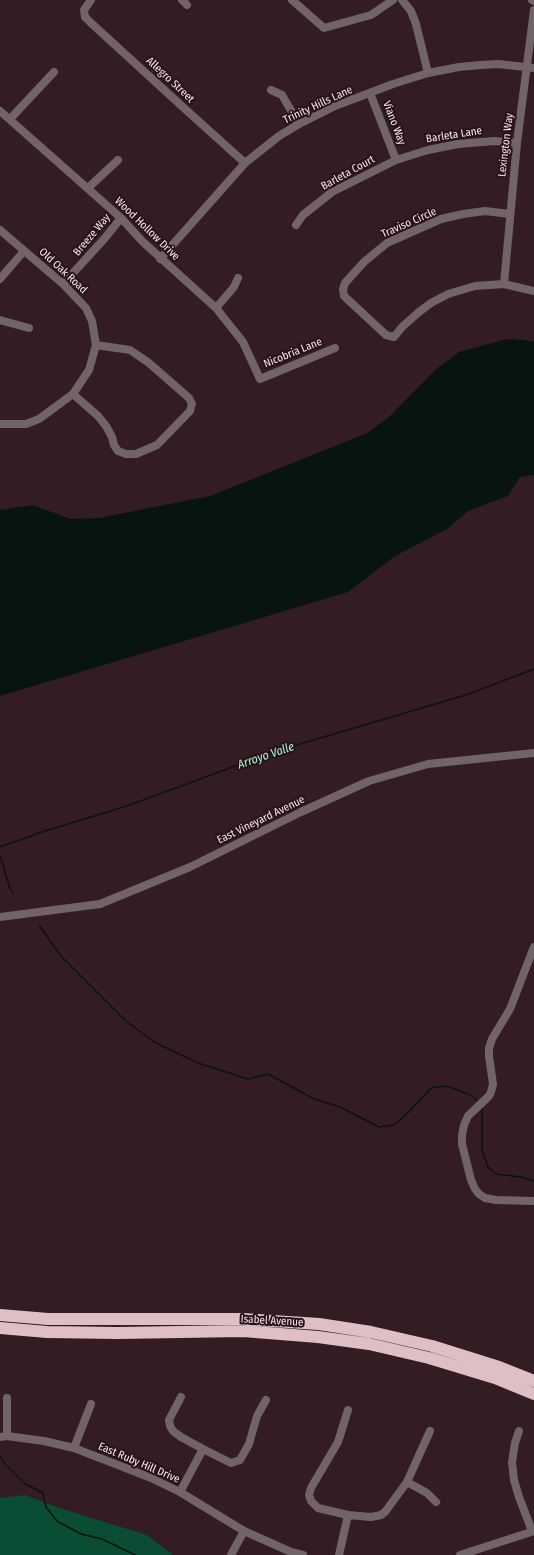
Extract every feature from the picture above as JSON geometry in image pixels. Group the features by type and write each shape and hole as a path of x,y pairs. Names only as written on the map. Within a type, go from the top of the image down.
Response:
{"highway":[{"name":"Isabel Avenue","path":"0,1315 48,1319 243,1319 326,1325 371,1332 432,1346 499,1367 534,1381"},
{"name":"Isabel Avenue","path":"0,1328 55,1332 243,1331 324,1337 369,1344 429,1358 495,1378 534,1394"}],"street":[{"name":"Allegro Street","path":"91,0 84,10 85,17 245,163"},
{"path":"292,0 324,28 371,15 393,0"},
{"path":"402,0 411,11 416,24 428,73"},
{"name":"Lexington Way","path":"504,284 517,143 531,67 534,10"},
{"name":"Trinity Hills Lane","path":"160,259 245,163 279,136 299,124 335,106 393,84 428,73 459,67 498,64 531,67"},
{"path":"10,120 54,72"},
{"path":"271,90 282,95 299,124"},
{"name":"Viano Way","path":"370,93 396,160"},
{"name":"Wood Hollow Drive","path":"0,110 121,218 160,259 216,308 243,342 260,379"},
{"name":"Barleta Lane","path":"396,160 428,150 458,144 494,141 517,143"},
{"path":"88,188 118,160"},
{"name":"Barleta Court","path":"296,225 304,215 332,192 396,160"},
{"name":"Traviso Circle","path":"504,284 475,286 448,294 431,303 419,312 402,327 394,337 386,335 347,300 344,296 343,289 345,283 355,272 378,249 387,243 441,219 485,211 510,214"},
{"name":"Breeze Way","path":"64,284 121,218"},
{"name":"Old Oak Road","path":"0,230 64,284 86,308 92,321 96,345 89,370 74,394 39,419 26,424 0,424"},
{"path":"0,280 24,251"},
{"path":"216,308 234,287 238,278"},
{"path":"504,284 534,291"},
{"path":"0,320 29,328"},
{"path":"74,394 98,416 106,426 118,451 126,454 136,454 157,445 190,410 192,404 189,398 149,363 130,350 96,345"},
{"name":"Nicobria Lane","path":"260,379 335,348"},
{"name":"East Vineyard Avenue","path":"0,917 100,904 190,867 301,812 369,781 428,764 534,753"},
{"path":"534,947 510,1008 492,1039 489,1048 494,1084 489,1096 468,1116 464,1125 462,1144 471,1180 479,1194 485,1198 496,1200 534,1201"},
{"path":"181,1397 169,1420 173,1431 181,1437 231,1463 240,1460 249,1444 257,1416 266,1400"},
{"path":"3,1436 7,1398"},
{"path":"74,1448 91,1404"},
{"path":"348,1410 338,1442 311,1488 309,1495 311,1501 318,1508 348,1515 371,1517 381,1515 385,1512 407,1482 430,1431"},
{"path":"460,1555 533,1531 518,1497 514,1480 512,1462 515,1443 519,1431"},
{"name":"East Ruby Hill Drive","path":"3,1436 44,1441 74,1448 151,1478 180,1492 244,1531 291,1552 303,1555"},
{"path":"180,1492 202,1454 203,1449"},
{"path":"407,1482 427,1493 436,1502"},
{"path":"340,1555 348,1515"},
{"path":"231,1555 244,1531"}],"green space":[{"path":"25,1495 59,1508 147,1535 173,1555 0,1555 0,1498"}],"shaded area":[{"path":"507,339 534,342 534,475 520,477 508,496 468,511 447,529 395,556 348,592 0,696 0,510 33,505 70,519 99,518 210,496 367,433 390,416 436,369 459,352"}],"waterway":[{"name":"Arroyo Valle","path":"0,847 45,831 127,806 273,752 469,694 534,669"},
{"path":"0,855 10,889 13,892"},
{"path":"39,925 61,956 126,1021 154,1042 198,1063 248,1079 268,1074 314,1099 340,1107 379,1127 394,1125 408,1113 431,1088 442,1086 450,1087 470,1095 478,1101"},
{"path":"482,1107 482,1149 488,1167 496,1174 521,1177 534,1181"},
{"path":"0,1456 4,1463 24,1483 43,1493 46,1507 57,1521 81,1534 102,1539 135,1555"}]}
